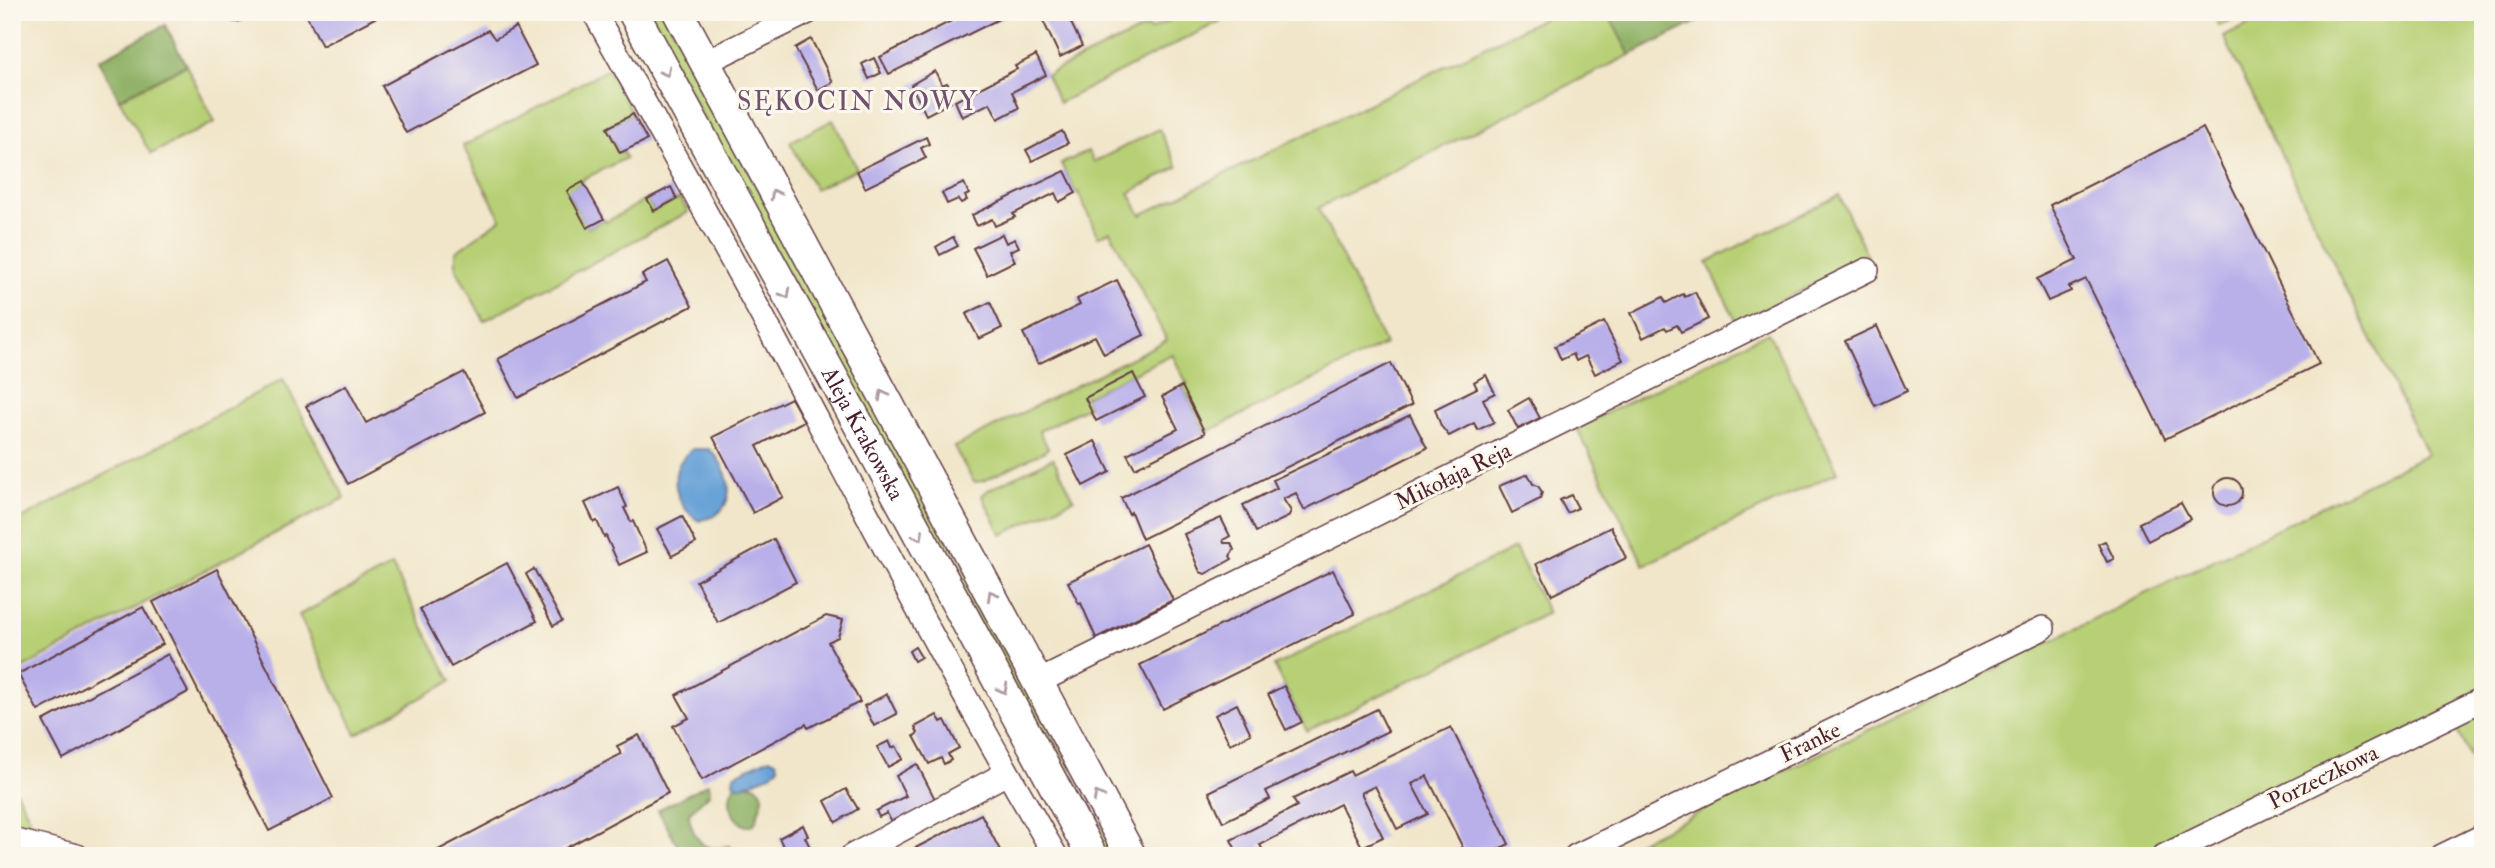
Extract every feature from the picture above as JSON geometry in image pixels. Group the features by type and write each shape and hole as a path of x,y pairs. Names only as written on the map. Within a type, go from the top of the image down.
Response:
{"main road":[{"name":"Aleja Krakowska","path":"633,12 1092,856"},
{"name":"Aleja Krakowska","path":"678,12 1131,856"}],"street":[{"path":"594,12 782,353 883,549 1056,856"},
{"path":"704,63 808,12"},
{"name":"Mikołaja Reja","path":"1038,682 1867,270"},
{"name":"Franke","path":"1576,856 2043,628"},
{"name":"Porzeczkowa","path":"2164,856 2483,699"},
{"path":"852,856 1007,773"},
{"path":"2442,856 2483,836"},
{"path":"12,839 77,856"}],"green space":[{"path":"646,12 664,12 1118,856 1104,856"},
{"path":"1187,12 1238,12 1059,103 1046,75 1134,33 1148,27 1150,30"},
{"path":"1556,12 1607,12 1630,55 1318,208 1385,344 1205,433 1182,386 1187,384 1172,354 1085,397 1089,406 1039,431 1048,448 1045,451 983,481 974,482 954,447 1167,340 1110,231 1098,237 1078,192 1076,193 1061,164 1088,151 1094,162 1159,129 1178,167 1129,193 1141,215"},
{"path":"1607,12 1717,12 1630,55"},
{"path":"2212,12 2248,12 2219,26"},
{"path":"2273,12 2483,12 2483,693 2153,856 1610,856 2427,454 2224,37"},
{"path":"165,25 186,65 119,99 99,60"},
{"path":"186,65 215,122 151,154 119,99"},
{"path":"608,69 633,114 607,128 620,153 623,152 626,158 583,179 583,182 567,192 588,228 604,219 606,222 647,199 654,211 680,198 688,212 484,321 456,268 456,252 501,219 463,146"},
{"path":"833,120 857,169 815,189 790,142"},
{"path":"1839,195 1868,257 1737,323 1707,262"},
{"path":"1768,332 1838,472 1644,565 1577,428"},
{"path":"283,379 345,498 12,674 12,524"},
{"path":"1053,458 1074,499 1002,535 982,496 988,490"},
{"path":"1515,548 1548,613 1307,731 1274,666"},
{"path":"392,566 451,681 356,734 299,615"},
{"path":"2483,704 2483,782 2451,719"},
{"path":"709,783 710,793 689,813 695,835 707,847 729,846 732,851 721,856 683,856 658,810"},
{"path":"12,784 34,826 12,820"},
{"path":"735,784 751,784 762,792 757,820 753,825 746,826 732,811 730,797"}],"water":[{"path":"693,449 709,449 715,455 725,472 729,491 723,508 714,516 699,521 683,506 676,486 678,466"},
{"path":"769,758 776,761 779,767 770,775 742,786 733,782 734,775"}],"building":[{"path":"228,12 246,12 245,19 231,21"},
{"path":"305,12 386,12 322,46"},
{"path":"969,12 998,12 1001,18 889,74 880,57"},
{"path":"1039,12 1066,12 1082,46 1060,57"},
{"path":"516,27 536,65 406,133 382,86 488,30 495,39"},
{"path":"811,39 833,82 818,90 795,48"},
{"path":"1036,55 1046,75 1012,92 1019,108 998,119 990,103 962,117 955,101 1017,69 1015,66"},
{"path":"874,58 881,73 869,79 862,64"},
{"path":"935,71 942,85 947,83 951,89 945,92 951,102 926,115 911,85"},
{"path":"633,114 647,140 620,153 607,128"},
{"path":"2203,128 2319,364 2165,439 2086,279 2069,287 2071,291 2048,301 2037,279 2077,260 2050,205"},
{"path":"1062,131 1068,143 1032,161 1026,150"},
{"path":"926,137 929,144 921,148 926,158 865,188 857,171"},
{"path":"1065,171 1076,193 1059,202 1055,193 995,226 992,219 977,226 972,215"},
{"path":"583,182 604,219 587,228 567,191"},
{"path":"964,183 969,194 965,196 967,200 961,203 958,199 947,204 942,193"},
{"path":"671,187 677,199 654,211 647,199"},
{"path":"1002,234 1006,243 1015,239 1019,247 1010,251 1015,261 987,275 973,248"},
{"path":"953,237 958,246 940,255 936,247"},
{"path":"668,261 692,306 518,398 498,359 646,282 642,275"},
{"path":"1117,280 1144,335 1104,354 1095,336 1038,364 1023,333 1080,305 1077,299"},
{"path":"1695,292 1708,319 1681,332 1677,325 1667,330 1665,327 1643,338 1631,313 1663,297 1666,303 1683,294 1685,297"},
{"path":"990,302 1002,328 979,339 966,314"},
{"path":"1604,322 1623,360 1595,374 1586,356 1576,361 1573,354 1561,360 1555,346"},
{"path":"1877,326 1907,391 1875,406 1845,341"},
{"path":"1391,363 1412,405 1142,539 1131,512 1129,514 1121,498"},
{"path":"464,372 485,412 348,484 306,406 346,385 366,423"},
{"path":"1133,373 1145,397 1096,421 1085,398"},
{"path":"1486,375 1495,393 1483,399 1494,422 1478,430 1474,423 1449,436 1441,426 1435,409 1477,388 1474,382"},
{"path":"1182,386 1205,433 1135,468 1127,454 1178,429 1162,397"},
{"path":"791,398 804,421 757,446 783,497 753,513 713,437"},
{"path":"1529,398 1540,418 1518,429 1508,410"},
{"path":"1410,415 1427,448 1304,510 1296,493 1283,499 1291,511 1288,517 1256,532 1243,505 1277,488 1273,480"},
{"path":"1095,441 1110,472 1083,486 1067,455"},
{"path":"1528,474 1533,484 1542,492 1540,499 1512,513 1499,486"},
{"path":"2228,478 2238,482 2242,492 2238,502 2228,506 2218,502 2214,492 2218,482"},
{"path":"618,487 627,507 624,508 647,552 619,565 606,536 604,537 597,521 594,522 585,503"},
{"path":"1571,495 1578,508 1567,513 1560,500"},
{"path":"2181,503 2190,519 2148,541 2139,523"},
{"path":"682,516 696,543 672,556 657,529"},
{"path":"1221,518 1230,536 1223,540 1224,543 1231,543 1234,550 1230,556 1232,559 1205,574 1200,572 1184,534"},
{"path":"1611,527 1626,558 1552,595 1536,564"},
{"path":"774,539 796,582 718,623 696,581"},
{"path":"2105,541 2114,559 2107,562 2098,544"},
{"path":"1145,544 1173,600 1096,638 1081,603 1079,604 1068,582"},
{"path":"507,563 537,621 451,667 420,609"},
{"path":"217,569 333,798 269,831 153,602"},
{"path":"534,569 562,621 553,626 526,574"},
{"path":"1333,570 1355,614 1163,709 1140,665"},
{"path":"143,607 163,644 38,711 18,674"},
{"path":"826,616 843,620 838,637 828,642 860,702 808,728 806,724 702,780 673,726 689,718 676,695"},
{"path":"915,647 921,657 914,661 909,651"},
{"path":"168,654 188,692 63,759 43,721"},
{"path":"1284,686 1302,722 1286,730 1268,694"},
{"path":"887,694 897,714 874,726 864,706"},
{"path":"1237,704 1251,734 1230,744 1215,715"},
{"path":"1377,709 1388,731 1266,791 1270,799 1223,822 1209,792"},
{"path":"937,715 941,722 945,720 959,748 948,754 951,760 944,764 941,758 929,764 914,736 918,733 915,727"},
{"path":"1451,727 1509,844 1486,856 1467,856 1427,776 1412,784 1428,814 1397,829 1375,786 1361,793 1383,837 1362,847 1340,804 1260,845 1266,856 1239,856 1231,840 1297,806 1293,799 1350,771 1352,775"},
{"path":"639,735 668,793 551,856 427,856 621,754 617,746"},
{"path":"889,741 892,748 896,746 903,759 888,767 877,747"},
{"path":"917,764 936,801 893,825 887,813 879,817 876,811 906,796 896,776"},
{"path":"846,789 858,809 836,822 825,801"},
{"path":"981,814 1003,856 900,856"},
{"path":"803,825 812,851 803,856 800,853 788,856 779,838"},
{"path":"1425,850 1428,856 1413,856"}],"district":[{"name":"SĘKOCIN NOWY","path":"858,102"}]}
